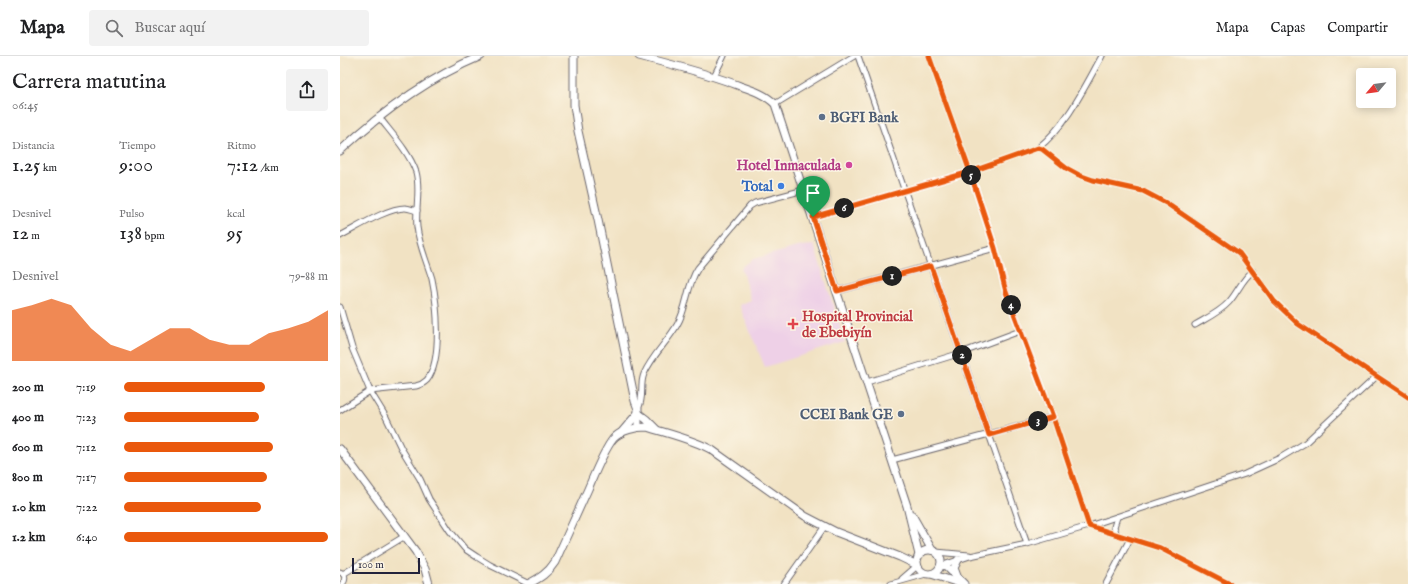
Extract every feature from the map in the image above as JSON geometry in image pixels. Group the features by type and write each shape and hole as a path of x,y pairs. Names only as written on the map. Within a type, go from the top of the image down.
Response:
{"street":[{"path":"340,151 380,117 416,90 439,76 481,56"},
{"path":"574,56 574,105 578,131 595,204 638,411 638,427"},
{"path":"639,56 714,76 760,93 775,104 907,506 921,571 961,582"},
{"path":"714,76 724,56"},
{"path":"775,104 854,56"},
{"path":"858,56 1027,544"},
{"path":"929,56 995,248 1006,292 1053,417 1089,526"},
{"path":"813,217 970,172 1038,148 1055,134 1102,56"},
{"path":"340,410 370,391 416,386 426,381 434,364 437,322 436,303 417,227 418,183 416,172 411,160 380,117"},
{"path":"1038,148 1042,149 1066,168 1079,175 1093,180 1143,191 1155,197 1235,250 1253,271 1274,301 1298,324 1408,397"},
{"path":"340,307 352,348 370,391 386,416 401,448 420,479 429,499 456,539 465,549 490,565 529,584 548,572 555,562 595,472 613,439 620,433 638,411 642,402 642,385 645,372 678,325 692,277 698,268 750,206 755,203 804,190"},
{"path":"340,236 369,221 398,209 405,208 417,211"},
{"path":"837,291 995,248"},
{"path":"1195,325 1224,307 1246,277 1253,271"},
{"path":"867,382 961,353 1020,331"},
{"path":"940,565 970,556 1027,544 1089,526 1245,474 1280,458 1306,443 1377,376"},
{"path":"638,411 657,430"},
{"path":"892,460 1053,417"},
{"path":"620,433 638,427 648,427 696,442 712,450 805,516 825,526 900,557 918,561"},
{"path":"340,449 405,536 425,569 429,584"},
{"path":"892,584 900,580 937,571 940,565 940,558 934,551 907,506"},
{"path":"1117,517 1114,527 1117,535"},
{"path":"784,584 825,526"},
{"path":"1089,526 1160,548 1230,584"},
{"path":"345,583 342,573 405,536"},
{"path":"1106,584 1130,539"},
{"path":"900,580 918,561 925,551 970,556"},
{"path":"958,560 954,568 961,582"},
{"path":"940,565 946,566 961,582"}],"shaded area":[{"name":"Hospital Provincial de Ebebiyín","path":"814,245 845,342 765,367 739,305 751,300 741,268 753,259 801,246"}],"cycle path":[{"path":"929,56 970,172 995,248 1007,292 1053,417 1089,526 1160,548 1230,584"},
{"path":"813,217 970,172 1038,148 1042,149 1066,168 1079,175 1093,180 1143,191 1166,203 1239,253 1274,301 1298,324 1408,397"}],"place":[{"name":"BGFI Bank","path":"822,117"},
{"name":"Hotel Inmaculada","path":"849,165"},
{"name":"Total","path":"781,186"},
{"name":"Hospital Provincial de Ebebiyín","path":"793,324"},
{"name":"CCEI Bank GE","path":"901,414"}],"route":[{"path":"970,172 995,248 1006,292 1053,417 989,435 931,266 837,291 813,217 970,172"}]}
